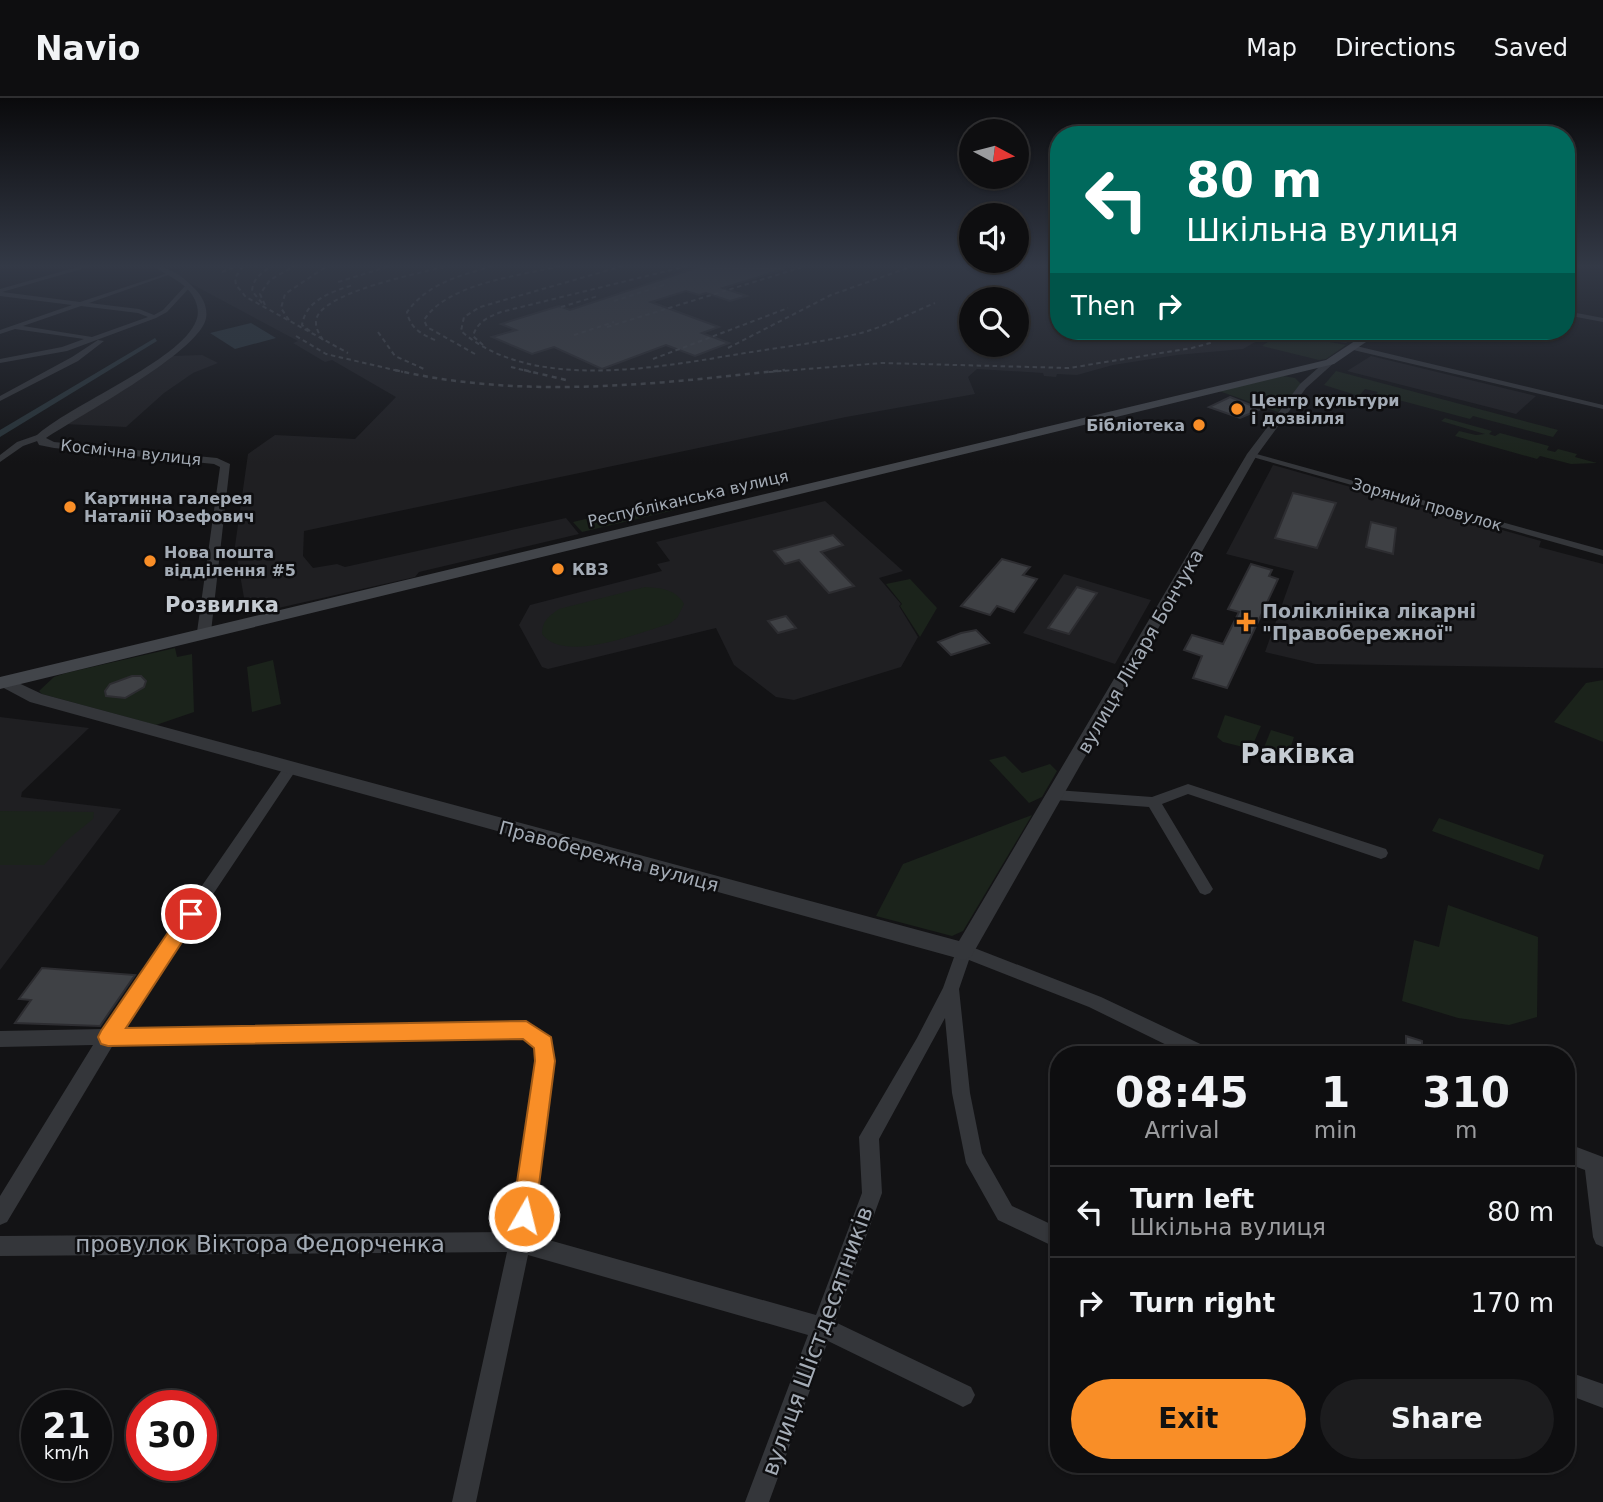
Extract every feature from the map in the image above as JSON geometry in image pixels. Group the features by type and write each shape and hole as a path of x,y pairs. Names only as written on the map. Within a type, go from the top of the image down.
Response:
{"main road":[{"name":"Республіканська вулиця","path":"2,683 204,632 1330,362 1363,340"},
{"path":"1276,374 1300,378 1304,385"}],"street":[{"path":"48,332 75,336 104,336"},
{"path":"0,361 64,349 116,332"},
{"path":"0,459 20,444 40,437 185,341 193,332"},
{"path":"0,400 85,353 104,336"},
{"path":"1352,347 1603,407"},
{"name":"вулиця Лікаря Бончука","path":"964,951 1252,454 1304,385 1330,362"},
{"name":"Космічна вулиця","path":"40,437 43,443 54,445 217,461 226,466 204,632"},
{"name":"Зоряний провулок","path":"1252,454 1603,553"},
{"path":"25,692 26,685 50,670"},
{"name":"Правобережна вулиця","path":"2,683 62,705 964,951 1095,1002 1186,1046"},
{"path":"0,1216 108,1037 291,767"},
{"path":"1056,795 1153,802 1188,789 1381,853"},
{"path":"1153,802 1206,889"},
{"name":"вулиця Шістдесятників","path":"757,1502 824,1328 872,1193 869,1137 923,1044 951,989 964,951"},
{"path":"951,989 961,1093 973,1156 1004,1213 1050,1235"},
{"path":"0,1039 526,1030 544,1043 545,1061 520,1242 464,1502"},
{"path":"1575,1156 1598,1165 1603,1237"},
{"name":"провулок Віктора Федорченка","path":"0,1245 520,1242 824,1328 963,1395"},
{"path":"1575,1385 1603,1396"}],"shaded area":[{"path":"265,332 276,338 235,349 210,333"},
{"path":"280,332 959,332 959,357 1029,357 1029,332 1050,332 1050,340 1258,340 1243,349 1177,355 1113,365 1077,375 1057,374 1056,377 1044,376 1043,373 977,369 968,377 975,394 846,417 304,531 303,556 313,568 337,564 345,567 566,518 579,534 419,572 415,577 247,615 235,546 248,454 275,435 355,439 396,397 332,360 325,362 293,343 298,341"},
{"path":"1271,340 1319,340 1346,345 1326,359 1319,360 1262,346"},
{"path":"202,355 218,363 193,373 164,393 126,427 64,424 172,356"},
{"path":"1371,356 1536,396 1516,414 1347,371"},
{"path":"1336,371 1558,430 1553,437 1473,416 1470,419 1365,389 1359,396 1324,385"},
{"path":"1283,376 1295,378 1301,384 1278,412 1219,391"},
{"path":"1445,418 1492,431 1489,434 1495,436 1500,433 1549,446 1547,450 1555,452 1558,449 1577,454 1575,457 1597,463 1571,464 1540,456 1537,459 1455,436 1459,431 1485,434 1441,421"},
{"path":"1273,465 1541,541 1539,547 1603,564 1603,668 1316,664 1265,652 1294,571 1226,554"},
{"path":"665,500 675,510 582,532 573,522"},
{"path":"825,501 903,571 879,578 901,604 899,606 918,637 901,667 794,700 776,697 734,665 716,628 548,669 542,667 519,625 530,605 662,571 657,564 670,561 656,542"},
{"path":"1064,574 1151,600 1115,664 1023,633"},
{"path":"910,579 937,608 920,637 900,606 902,604 886,584"},
{"path":"645,587 667,590 677,595 684,604 677,618 669,624 602,644 567,646 553,643 542,634 547,619 559,609"},
{"path":"175,648 177,657 192,654 194,712 156,725 39,691 54,677 66,673"},
{"path":"273,660 281,704 252,712 247,667"},
{"path":"1603,680 1603,742 1554,722 1586,683"},
{"path":"1225,715 1261,726 1251,749 1223,742 1217,737"},
{"path":"0,717 89,728 22,792 21,797 121,809 0,970"},
{"path":"1271,730 1294,737 1286,762 1261,755"},
{"path":"1005,756 1022,773 1050,764 1057,771 1042,797 1029,803 989,760"},
{"path":"0,811 94,812 93,819 66,841 44,865 0,865"},
{"path":"1032,815 963,931 952,936 876,916 903,864"},
{"path":"1439,818 1544,855 1539,870 1432,831"},
{"path":"1448,905 1538,937 1537,1017 1509,1025 1458,1018 1402,1001 1414,940 1439,947"}],"building":[{"path":"511,332 706,332 702,333 729,343 695,356 666,345 602,369 554,347 532,354 492,337"},
{"name":"Центр культури і дозвілля","path":"1230,397 1261,409 1240,418 1209,407"},
{"path":"1293,493 1336,503 1317,548 1275,538"},
{"path":"1371,522 1396,528 1393,554 1366,547"},
{"path":"833,535 843,545 821,552 854,586 829,593 799,560 785,564 774,551"},
{"path":"1002,559 1030,567 1023,575 1037,579 1014,612 997,606 990,615 961,606"},
{"name":"Поліклініка лікарні \"Правобережної\"","path":"1251,564 1272,570 1269,576 1278,579 1227,688 1193,678 1202,656 1184,650 1192,635 1223,644 1239,612 1228,609"},
{"path":"1077,587 1097,593 1069,634 1048,628"},
{"path":"786,616 796,628 778,633 768,621"},
{"path":"976,630 989,643 951,655 938,642 961,633"},
{"path":"132,676 141,676 146,681 144,687 125,698 106,696 105,691 110,684"},
{"path":"42,968 135,975 100,1026 15,1023 31,1000 19,999"},
{"path":"1406,1036 1422,1041 1422,1046 1406,1046"}],"waterway":[{"path":"0,434 155,340"}],"railway":[{"path":"309,332 322,339"},
{"path":"318,332 322,339"},
{"path":"378,332 395,356 424,369"},
{"path":"419,332 435,340"},
{"path":"435,332 475,354"},
{"path":"462,332 490,350 523,363 560,369 598,370 637,369 711,359 866,332"},
{"path":"475,332 473,336 483,345"},
{"path":"574,335 585,332"},
{"path":"653,359 726,332"},
{"path":"728,348 760,332"},
{"path":"296,336 326,354 403,372"},
{"path":"322,339 348,353"},
{"path":"769,372 882,363 1069,368 1192,348 1216,340"},
{"path":"511,367 531,372"},
{"path":"395,370 492,385 541,387 639,384 785,370"},
{"path":"524,370 566,380"}],"place":[{"name":"Центр культури і дозвілля","path":"1237,409"},
{"name":"Бібліотека","path":"1199,425"},
{"name":"Картинна галерея Наталії Юзефович","path":"70,507"},
{"name":"Нова пошта відділення #5","path":"150,561"},
{"name":"КВЗ","path":"558,569"},
{"name":"Поліклініка лікарні \"Правобережної\"","path":"1246,622"}],"district":[{"name":"Розвилка","path":"222,605"},
{"name":"Раківка","path":"1298,754"}],"route":[{"path":"191,914 108,1037 526,1030 544,1043 545,1061 524,1216"}]}
